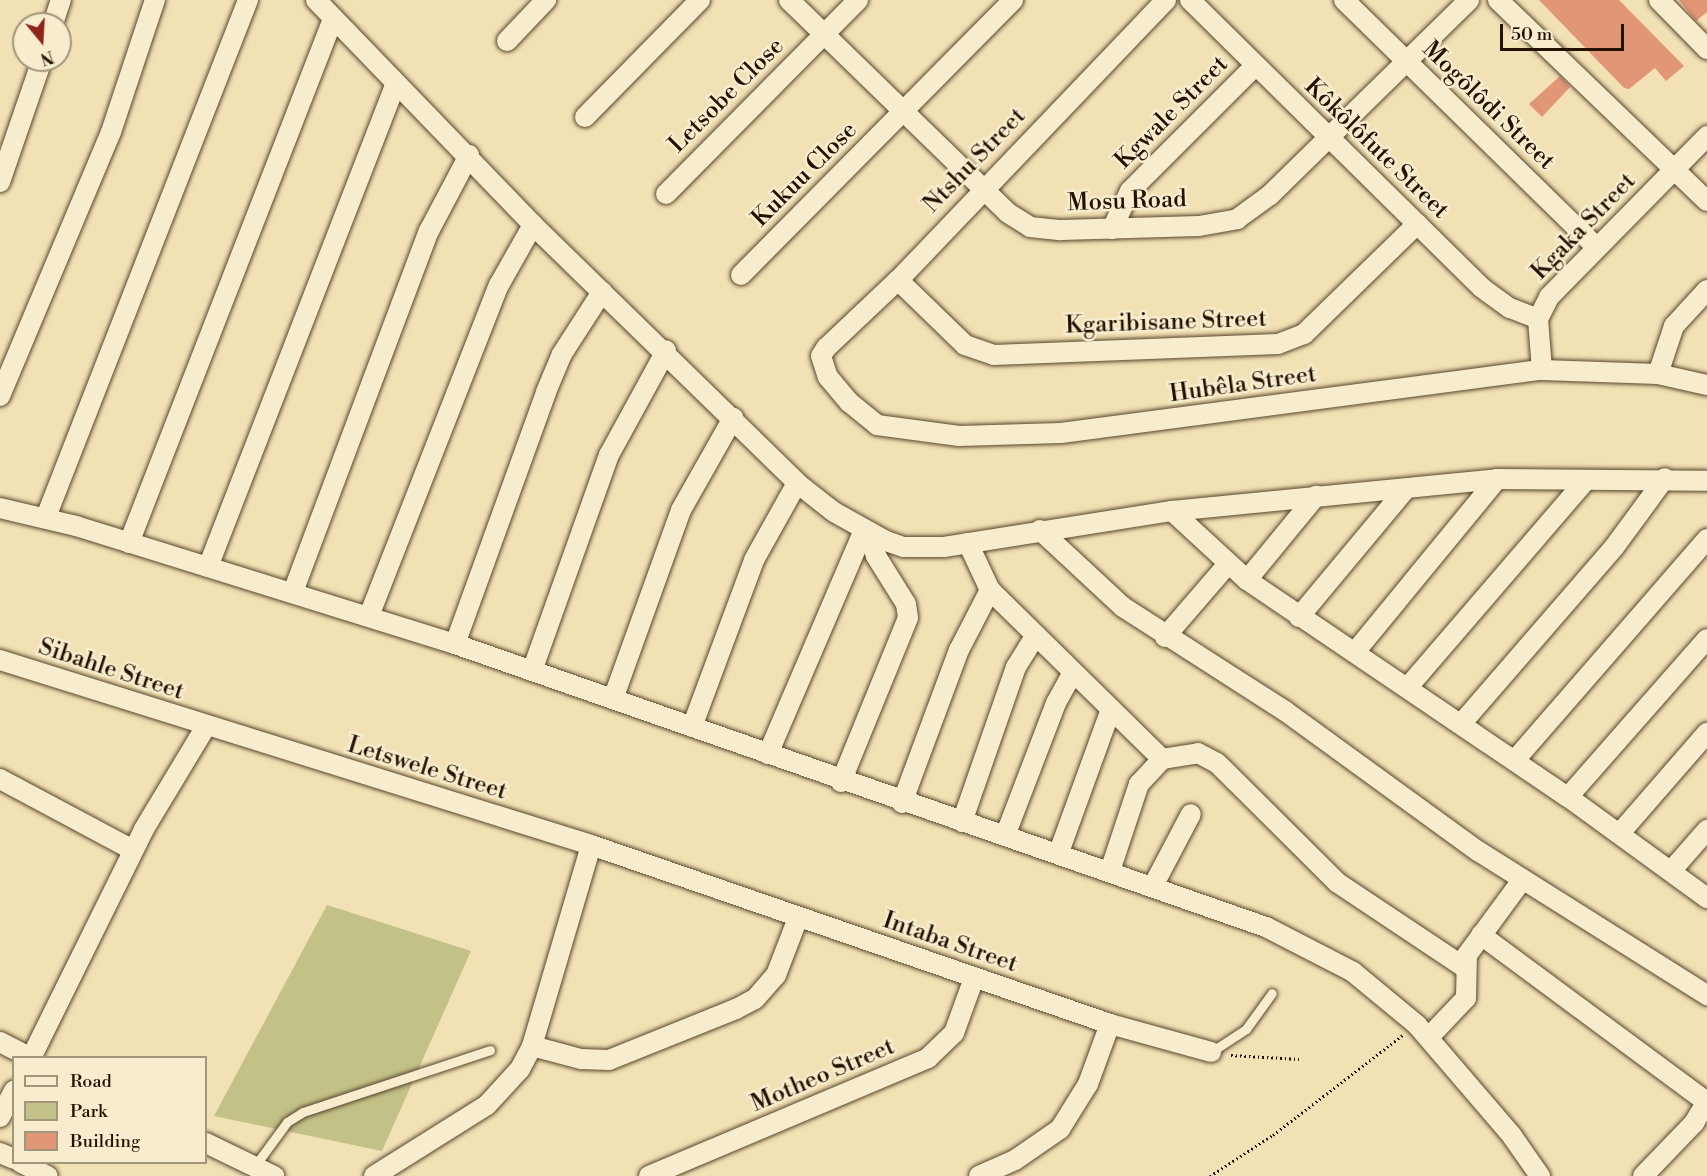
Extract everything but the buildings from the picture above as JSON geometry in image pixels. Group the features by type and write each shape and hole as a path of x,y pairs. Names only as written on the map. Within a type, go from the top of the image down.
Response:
{"street":[{"path":"0,396 111,132 155,0"},
{"path":"46,517 248,0"},
{"path":"316,0 469,155 533,225 666,351 797,483 867,532 903,547 968,543 1172,511 1316,496 1405,490 1497,479 1665,478 1707,482"},
{"path":"507,40 546,0"},
{"path":"585,117 700,0"},
{"name":"Mosu Road","path":"789,0 906,112 982,190 1030,227 1112,229 1237,219 1270,195 1330,139 1469,0"},
{"name":"Letsobe Close","path":"666,194 858,0"},
{"name":"Kukuu Close","path":"741,275 906,112 1013,0"},
{"name":"Ntshu Street","path":"821,356 898,280 1166,0"},
{"name":"Kôkôlôfute Street","path":"1190,0 1495,299 1538,319"},
{"name":"Mogôlôdi Street","path":"1344,0 1597,248"},
{"path":"1498,0 1707,201"},
{"path":"1659,0 1707,49"},
{"path":"129,543 333,19"},
{"name":"Kgwale Street","path":"1112,229 1130,191 1255,66"},
{"path":"0,182 38,72"},
{"path":"208,567 396,83"},
{"name":"Kgaka Street","path":"1542,370 1538,319 1549,297 1707,136"},
{"path":"293,592 429,231 469,155"},
{"name":"Kgaribisane Street","path":"898,280 965,345 994,355 1278,345 1304,334 1417,224"},
{"path":"369,616 499,285 533,225"},
{"path":"1658,374 1674,326 1707,290"},
{"path":"455,644 546,392 562,354 602,292"},
{"path":"532,671 609,455 666,351"},
{"name":"Hubêla Street","path":"821,356 836,388 877,424 959,436 1115,429 1542,370 1658,374 1707,385"},
{"path":"613,699 681,510 733,418"},
{"path":"1461,723 1627,532 1665,478"},
{"path":"1355,652 1497,479"},
{"path":"1408,687 1586,480"},
{"path":"692,727 754,560 797,483"},
{"path":"1299,617 1405,490"},
{"path":"1247,580 1316,496"},
{"path":"0,508 46,517 455,644 841,782 1059,852 1266,927 1317,950 1381,993 1423,1031 1540,1176"},
{"path":"1172,511 1247,580 1515,760 1707,897"},
{"path":"1040,530 1088,579 1166,637 1285,711 1522,880 1707,995"},
{"path":"768,754 867,532"},
{"path":"841,782 908,618 906,604 876,556 867,532"},
{"path":"1515,760 1707,539"},
{"path":"968,543 990,590 1034,638 1162,759"},
{"path":"1166,637 1228,564"},
{"path":"902,803 959,650 990,590"},
{"path":"962,822 1016,667 1034,638"},
{"path":"1568,797 1707,639"},
{"name":"Sibahle Street","path":"0,660 205,728"},
{"path":"1005,836 1056,704 1072,674"},
{"path":"1059,852 1111,709"},
{"path":"31,1056 133,850 205,728"},
{"name":"Letswele Street","path":"205,728 591,845"},
{"path":"1620,833 1707,733"},
{"path":"1110,871 1139,784 1162,759 1198,753 1217,763 1338,883 1464,967"},
{"path":"0,779 133,850"},
{"path":"1154,886 1191,814"},
{"path":"1671,871 1707,830"},
{"path":"374,1176 487,1106 505,1090 532,1046 591,845"},
{"name":"Intaba Street","path":"591,845 1110,1024 1211,1052"},
{"path":"1423,1031 1466,998 1464,967 1481,935 1522,880"},
{"path":"532,1046 581,1059 609,1060 736,1009 755,999 772,982 798,918"},
{"path":"1481,935 1707,1101 1694,1123 1643,1176"},
{"name":"Motheo Street","path":"649,1176 928,1058 954,1033 974,978"},
{"path":"979,1176 1024,1155 1060,1129 1088,1084 1110,1024"},
{"path":"0,1042 29,1056"},
{"path":"0,1117 12,1095"},
{"path":"207,1144 274,1176"},
{"path":"24,1164 48,1176"}],"lane":[{"path":"1211,1052 1246,1029 1272,993"},
{"path":"254,1167 287,1122 303,1112 490,1050"}],"path":[{"path":"1210,1176 1423,1031"},
{"path":"1211,1052 1299,1059"}],"green space":[{"path":"327,905 471,951 382,1151 214,1116"}]}
